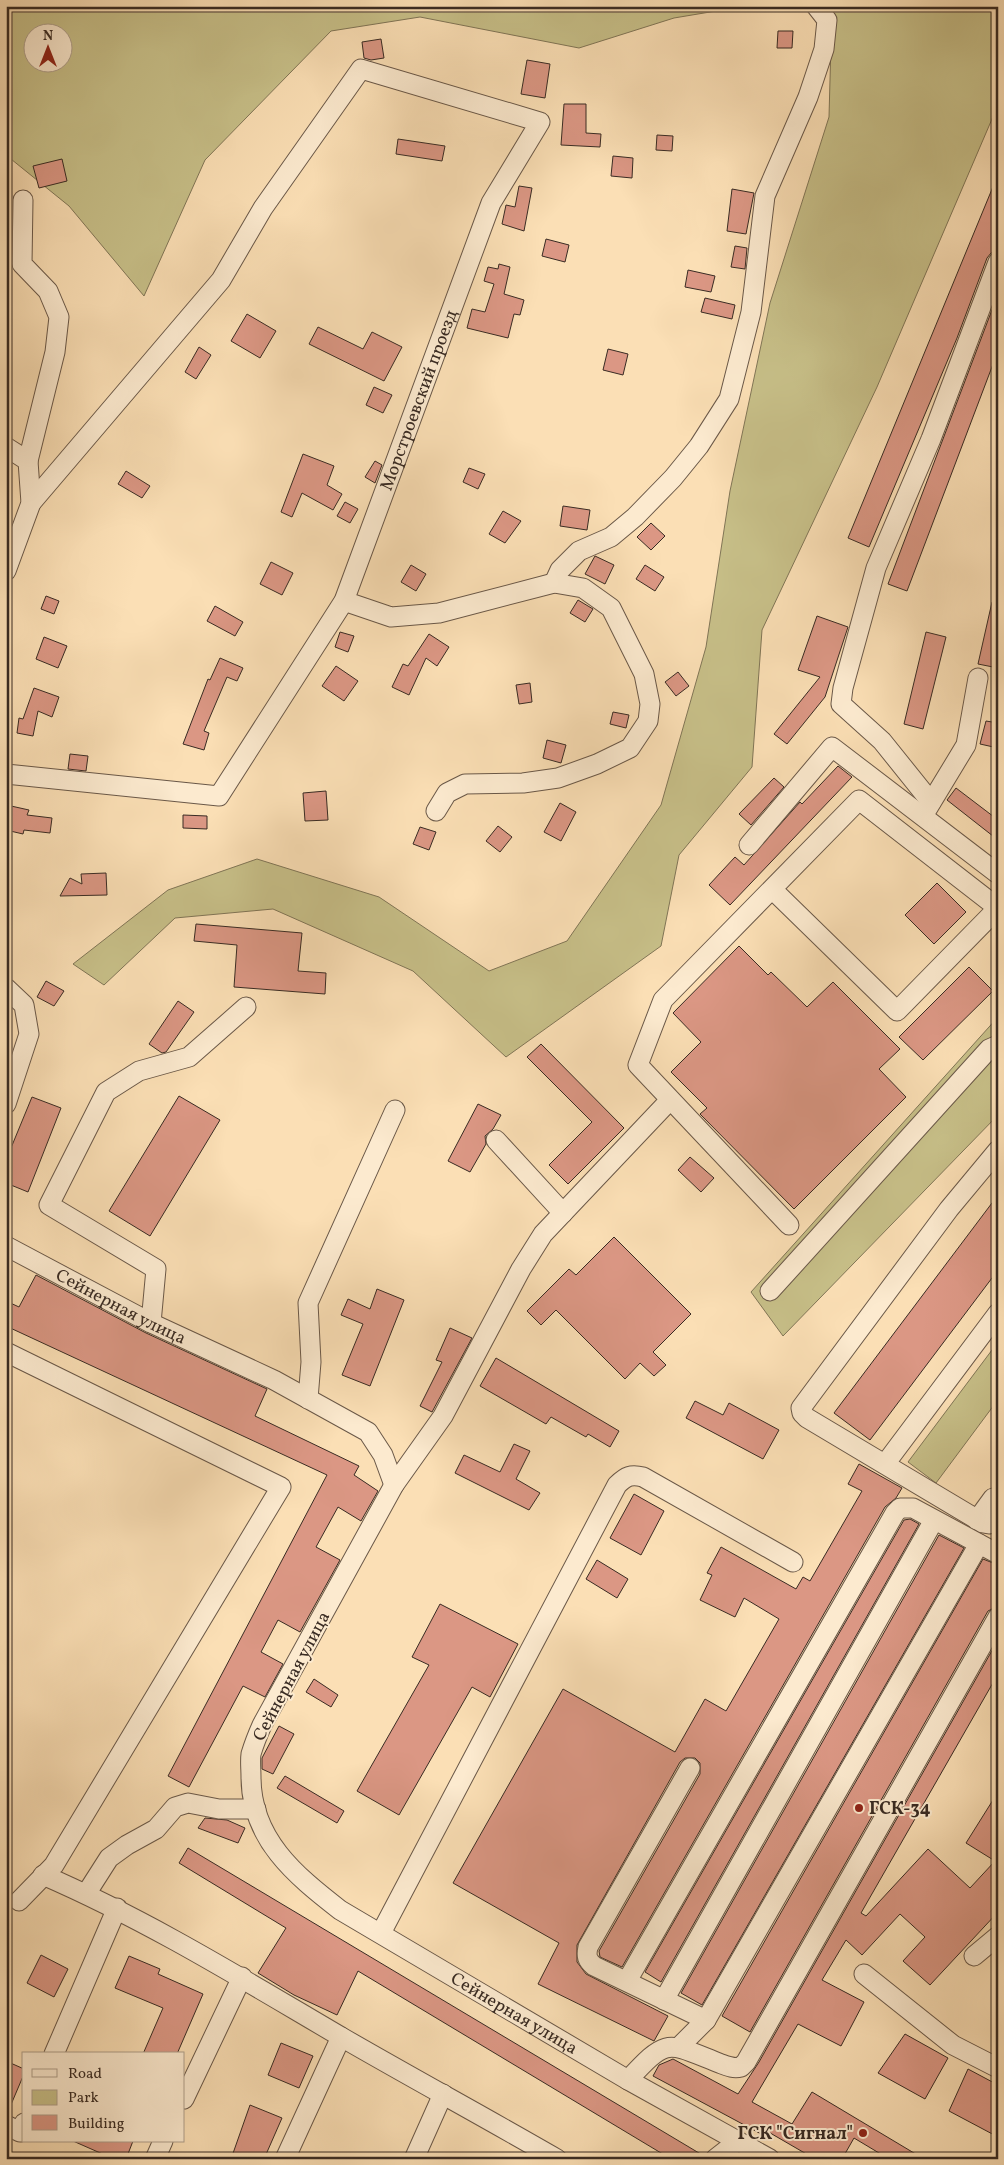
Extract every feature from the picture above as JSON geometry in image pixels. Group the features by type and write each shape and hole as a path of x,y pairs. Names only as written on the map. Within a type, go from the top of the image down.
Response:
{"street":[{"path":"554,583 560,570 579,551 611,537 636,517 673,478 699,446 729,398 751,312 765,196 808,97 824,49 826,20 816,6"},
{"name":"Морстроевский проезд","path":"6,774 219,796 344,601 491,203 540,122 362,70 262,208 221,280 31,503"},
{"path":"6,571 31,503 28,461 55,352 59,317 48,291 22,264 23,200"},
{"path":"927,809 882,741 841,704 843,688 876,568 931,439 998,262"},
{"path":"6,447 28,461"},
{"path":"344,601 391,617 439,613 554,583 583,588 611,608 644,674 650,704 648,721 630,748 597,764 558,778 523,783 465,784 447,793 436,811"},
{"path":"927,809 966,745 978,678"},
{"path":"749,845 832,747 927,809 998,874"},
{"path":"772,889 897,1010 998,908 859,800 663,1000 638,1065 789,1225"},
{"path":"6,988 24,1005 30,1034 6,1104"},
{"path":"151,1323 156,1269 49,1205 106,1092 139,1072 189,1057 246,1007"},
{"path":"770,1291 989,1050 998,1045"},
{"path":"394,1485 443,1416 521,1268 543,1234 670,1100"},
{"path":"308,1399 311,1362 308,1303 395,1110"},
{"path":"496,1140 563,1213"},
{"path":"998,1150 949,1209 801,1408 802,1413 807,1418 977,1520 989,1524 998,1521"},
{"name":"Сейнерная улица","path":"6,1246 151,1323 274,1380 368,1432 383,1454 394,1485 262,1725 251,1756 251,1794 261,1828 285,1862 305,1883 340,1910 628,2080 770,2159"},
{"path":"885,1464 998,1313"},
{"path":"6,1352 281,1487 54,1865 19,1901"},
{"path":"381,1933 618,1485 624,1478 633,1475 643,1477 793,1562"},
{"path":"977,1520 993,1498"},
{"path":"627,1981 895,1513 900,1508 906,1506 998,1554"},
{"path":"664,2000 934,1520"},
{"path":"679,2047 706,2020 979,1544"},
{"path":"628,2080 653,2053 666,2047 679,2047 729,2067 741,2066 746,2062 998,1617"},
{"path":"690,1768 588,1947 586,1954 588,1961 706,2020"},
{"path":"86,1894 109,1858 127,1845 156,1829 175,1807 188,1803 220,1809 256,1810"},
{"path":"43,1875 117,1908 242,1977 341,2037 443,2094 549,2157"},
{"path":"55,2052 117,1908"},
{"path":"974,1956 998,1936"},
{"path":"864,1974 953,2045 998,2068"},
{"path":"185,2097 242,1977"},
{"path":"285,2159 341,2037"},
{"path":"414,2159 443,2094"},
{"path":"6,2125 20,2132 22,2128"},
{"path":"716,2159 738,2141"},
{"path":"731,2159 738,2141"},
{"path":"155,2159 163,2142"}],"green space":[{"path":"6,6 746,6 674,18 579,48 420,17 331,31 205,160 144,296 69,206 6,155"},
{"path":"832,6 998,6 998,105 877,387 762,630 752,767 679,855 661,946 506,1057 413,971 273,909 175,918 104,985 73,964 168,890 257,859 379,897 489,971 567,941 661,805 706,647 730,491 770,303 829,117"},
{"path":"998,1017 998,1115 783,1336 751,1292"},
{"path":"998,1342 998,1407 994,1405 936,1483 908,1462"}],"building":[{"path":"778,31 793,31 792,48 777,48"},
{"path":"381,39 384,58 371,60 364,58 362,42"},
{"path":"527,60 550,64 545,98 521,94"},
{"path":"564,104 586,104 586,133 601,134 600,147 561,145"},
{"path":"657,135 673,136 672,151 656,150"},
{"path":"398,139 445,146 442,161 396,154"},
{"path":"613,156 633,158 632,178 611,176"},
{"path":"62,159 67,181 39,188 33,166"},
{"path":"997,177 998,251 991,253 987,258 957,338 869,547 848,538"},
{"path":"519,186 532,188 524,231 502,224 506,205 515,207"},
{"path":"732,189 754,193 746,234 727,231"},
{"path":"546,239 569,245 565,262 542,256"},
{"path":"735,246 747,248 745,269 731,267"},
{"path":"499,264 510,267 504,294 524,300 520,315 514,314 508,338 467,328 472,309 485,312 494,284 484,281 488,267 498,269"},
{"path":"688,270 715,276 711,292 685,287"},
{"path":"998,294 998,351 907,591 888,584"},
{"path":"705,298 735,305 732,319 701,312"},
{"path":"247,314 276,331 260,358 231,341"},
{"path":"318,327 363,349 372,332 402,347 384,381 309,344"},
{"path":"199,347 211,355 196,379 185,372"},
{"path":"608,349 628,354 623,375 603,370"},
{"path":"374,387 392,395 383,413 366,405"},
{"path":"303,454 334,466 327,485 342,494 333,510 302,493 292,517 281,512"},
{"path":"375,461 382,465 375,483 365,477"},
{"path":"469,468 485,474 478,489 463,482"},
{"path":"126,471 150,486 142,498 118,484"},
{"path":"345,502 358,509 350,523 337,516"},
{"path":"563,506 590,510 587,530 560,526"},
{"path":"503,511 521,521 505,543 489,534"},
{"path":"651,523 665,536 651,550 637,537"},
{"path":"595,556 614,565 605,584 585,574"},
{"path":"271,562 293,573 282,595 260,584"},
{"path":"411,565 426,574 416,591 401,582"},
{"path":"645,565 664,577 655,591 636,579"},
{"path":"46,596 59,601 54,614 41,609"},
{"path":"578,600 593,609 585,622 570,613"},
{"path":"992,602 998,602 998,668 978,664"},
{"path":"215,606 243,622 235,636 207,621"},
{"path":"817,616 848,627 825,697 787,744 774,734 820,677 798,670"},
{"path":"340,632 354,636 348,652 335,647"},
{"path":"926,632 946,637 923,729 904,724"},
{"path":"429,634 449,647 437,666 426,658 409,695 392,687 403,664 408,666"},
{"path":"44,637 67,646 58,668 36,659"},
{"path":"220,658 243,668 237,681 227,677 204,731 209,733 204,750 183,744 208,679 210,680"},
{"path":"336,666 358,681 344,701 322,686"},
{"path":"678,672 689,686 676,696 665,682"},
{"path":"530,683 532,702 519,704 516,685"},
{"path":"34,688 59,697 52,717 38,711 33,736 17,733 19,718 23,719"},
{"path":"613,712 629,715 626,728 610,724"},
{"path":"986,721 998,723 998,748 980,744"},
{"path":"547,740 566,745 561,763 543,758"},
{"path":"70,754 88,756 86,771 68,769"},
{"path":"838,766 852,777 730,905 709,885 735,857 744,865 800,802 802,804"},
{"path":"774,778 784,787 751,825 739,814"},
{"path":"956,788 998,820 998,840 947,800"},
{"path":"326,791 328,820 305,821 303,793"},
{"path":"560,803 576,812 561,841 544,832"},
{"path":"11,806 29,810 27,815 52,818 50,833 24,830 23,834 6,830"},
{"path":"183,815 207,816 207,829 183,828"},
{"path":"498,826 512,837 500,852 486,841"},
{"path":"420,827 436,832 429,850 413,844"},
{"path":"106,873 107,895 60,896 70,878 82,884 81,874"},
{"path":"937,883 966,912 934,944 905,915"},
{"path":"196,924 302,933 298,971 326,973 325,994 234,987 237,945 194,941"},
{"path":"739,946 768,975 771,972 807,1007 833,982 900,1049 879,1069 906,1097 794,1209 700,1114 707,1108 671,1072 701,1042 673,1013"},
{"path":"969,967 993,991 923,1060 899,1037"},
{"path":"46,981 64,991 54,1006 37,997"},
{"path":"178,1001 194,1012 166,1052 162,1053 149,1044"},
{"path":"541,1044 624,1128 568,1184 549,1165 592,1122 527,1057"},
{"path":"179,1096 220,1120 150,1236 109,1211"},
{"path":"32,1097 61,1108 28,1192 6,1183 6,1160"},
{"path":"478,1104 501,1115 493,1129 485,1136 486,1144 470,1172 448,1161"},
{"path":"690,1157 714,1178 701,1192 678,1170"},
{"path":"998,1195 998,1270 870,1440 834,1413"},
{"path":"614,1237 691,1314 653,1352 666,1365 654,1376 640,1363 625,1379 556,1310 541,1325 527,1311 569,1269 576,1275"},
{"path":"36,1275 146,1333 267,1389 255,1416 359,1466 354,1475 378,1491 361,1521 338,1507 316,1547 340,1560 300,1632 278,1620 261,1652 283,1664 265,1697 243,1686 189,1787 168,1776 327,1475 6,1326 6,1301 19,1307"},
{"path":"377,1289 404,1300 370,1386 342,1375 363,1324 341,1315 348,1299 370,1309"},
{"path":"450,1328 472,1338 432,1412 420,1406 442,1362 436,1360"},
{"path":"496,1358 619,1431 610,1447 588,1434 586,1437 551,1417 546,1424 480,1386"},
{"path":"695,1401 723,1415 729,1403 779,1430 763,1459 686,1418"},
{"path":"514,1444 530,1451 516,1479 540,1493 529,1510 455,1473 464,1455 500,1472"},
{"path":"859,1464 902,1488 896,1498 885,1507 622,1967 600,1957 599,1951 700,1774 700,1763 695,1758 685,1758 680,1762 577,1945 577,1962 586,1974 668,2016 654,2041 538,1984 559,1943 453,1883 563,1689 675,1752 705,1699 726,1711 779,1619 744,1598 735,1617 700,1600 712,1575 707,1573 721,1547 796,1589 803,1577 810,1581 862,1491 848,1484"},
{"path":"634,1494 664,1511 641,1555 610,1538"},
{"path":"910,1519 919,1524 661,1982 645,1972 904,1520"},
{"name":"ГСК-34","path":"939,1535 964,1548 702,2005 681,1993"},
{"name":"ГСК-34","path":"983,1559 998,1565 998,1606 988,1611 750,2032 722,2016"},
{"path":"597,1560 628,1579 617,1598 586,1579"},
{"path":"440,1604 518,1644 490,1697 472,1687 399,1815 357,1791 429,1665 412,1657"},
{"path":"998,1640 998,1674 861,1913 866,1916 928,1849 970,1888 995,1861 966,1843 998,1792 998,1912 930,1985 903,1961 925,1937 900,1914 862,1955 846,1940 822,1980 864,2002 841,2046 798,2024 752,2102 792,2124 812,2092 924,2159 889,2159 854,2138 842,2159 815,2159 765,2130 763,2135 653,2076 659,2065 673,2059 738,2094 759,2062"},
{"path":"314,1679 338,1695 331,1707 306,1692"},
{"path":"279,1726 294,1734 273,1774 262,1769 262,1758"},
{"path":"285,1776 344,1811 337,1823 277,1788"},
{"path":"205,1818 227,1820 245,1828 238,1843 198,1828"},
{"path":"188,1848 704,2156 704,2159 671,2159 358,1971 337,2015 294,1995 258,1973 286,1928 179,1863"},
{"path":"41,1955 68,1969 54,1997 27,1983"},
{"path":"129,1956 160,1969 158,1974 203,1994 178,2052 144,2052 163,2008 115,1988"},
{"path":"905,2034 948,2058 925,2099 878,2073"},
{"path":"281,2043 313,2056 299,2088 268,2075"},
{"path":"6,2061 22,2068 22,2079 7,2114"},
{"path":"968,2069 998,2085 998,2137 949,2111"},
{"path":"250,2105 282,2118 264,2159 231,2159"},
{"path":"75,2142 133,2142 126,2159 114,2159"}],"place":[{"name":"ГСК-34","path":"859,1808"},
{"name":"ГСК \"Сигнал\"","path":"863,2133"}]}
